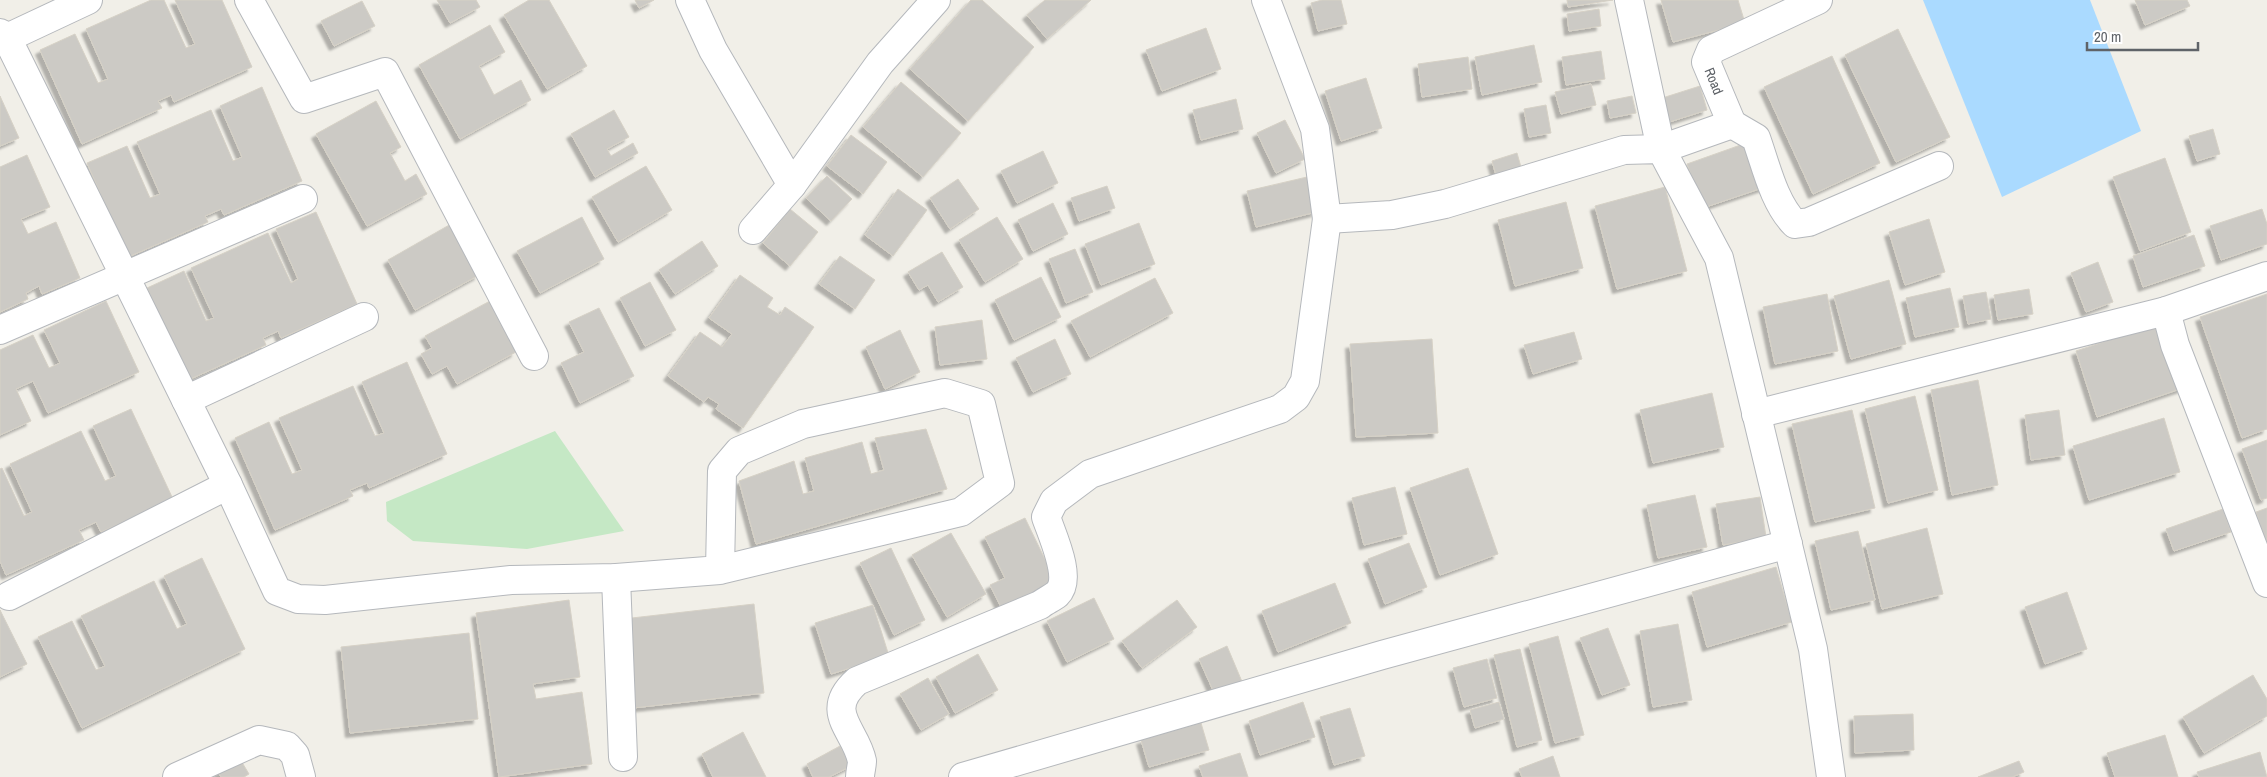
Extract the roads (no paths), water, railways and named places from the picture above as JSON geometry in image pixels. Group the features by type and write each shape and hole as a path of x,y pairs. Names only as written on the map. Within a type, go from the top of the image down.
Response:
{"street":[{"path":"88,0 3,36 228,485 276,591 298,599 325,600 512,580 616,578 720,570 961,512 1000,483 981,404 945,393 802,424 740,451 722,471 720,570"},
{"path":"249,0 304,100 384,72 534,356"},
{"path":"690,0 713,50 792,185"},
{"path":"860,777 862,762 843,720 842,704 846,691 858,681 1040,605 1058,593 1064,582 1062,567 1046,517 1054,501 1090,474 1280,409 1296,397 1305,381 1309,361 1322,242 1327,219 1315,129 1266,0"},
{"path":"1629,0 1661,149 1719,258 1813,649 1831,777"},
{"name":"Road","path":"1732,124 1706,62 1711,50 1818,0"},
{"path":"753,230 792,185 880,63 928,3"},
{"path":"1327,219 1392,215 1444,204 1624,150 1661,149 1732,124 1756,138 1779,200 1787,216 1795,224 1809,222 1939,166"},
{"path":"0,330 303,199"},
{"path":"1756,414 2166,311 2267,276"},
{"path":"2166,311 2175,345 2267,583"},
{"path":"186,400 364,316"},
{"path":"8,596 228,485"},
{"path":"962,777 1382,655 1788,544"},
{"path":"616,578 623,757"},
{"path":"177,777 259,740 287,746 294,755 301,777"}],"water":[{"path":"1923,0 2090,0 2141,131 2002,197"}]}
